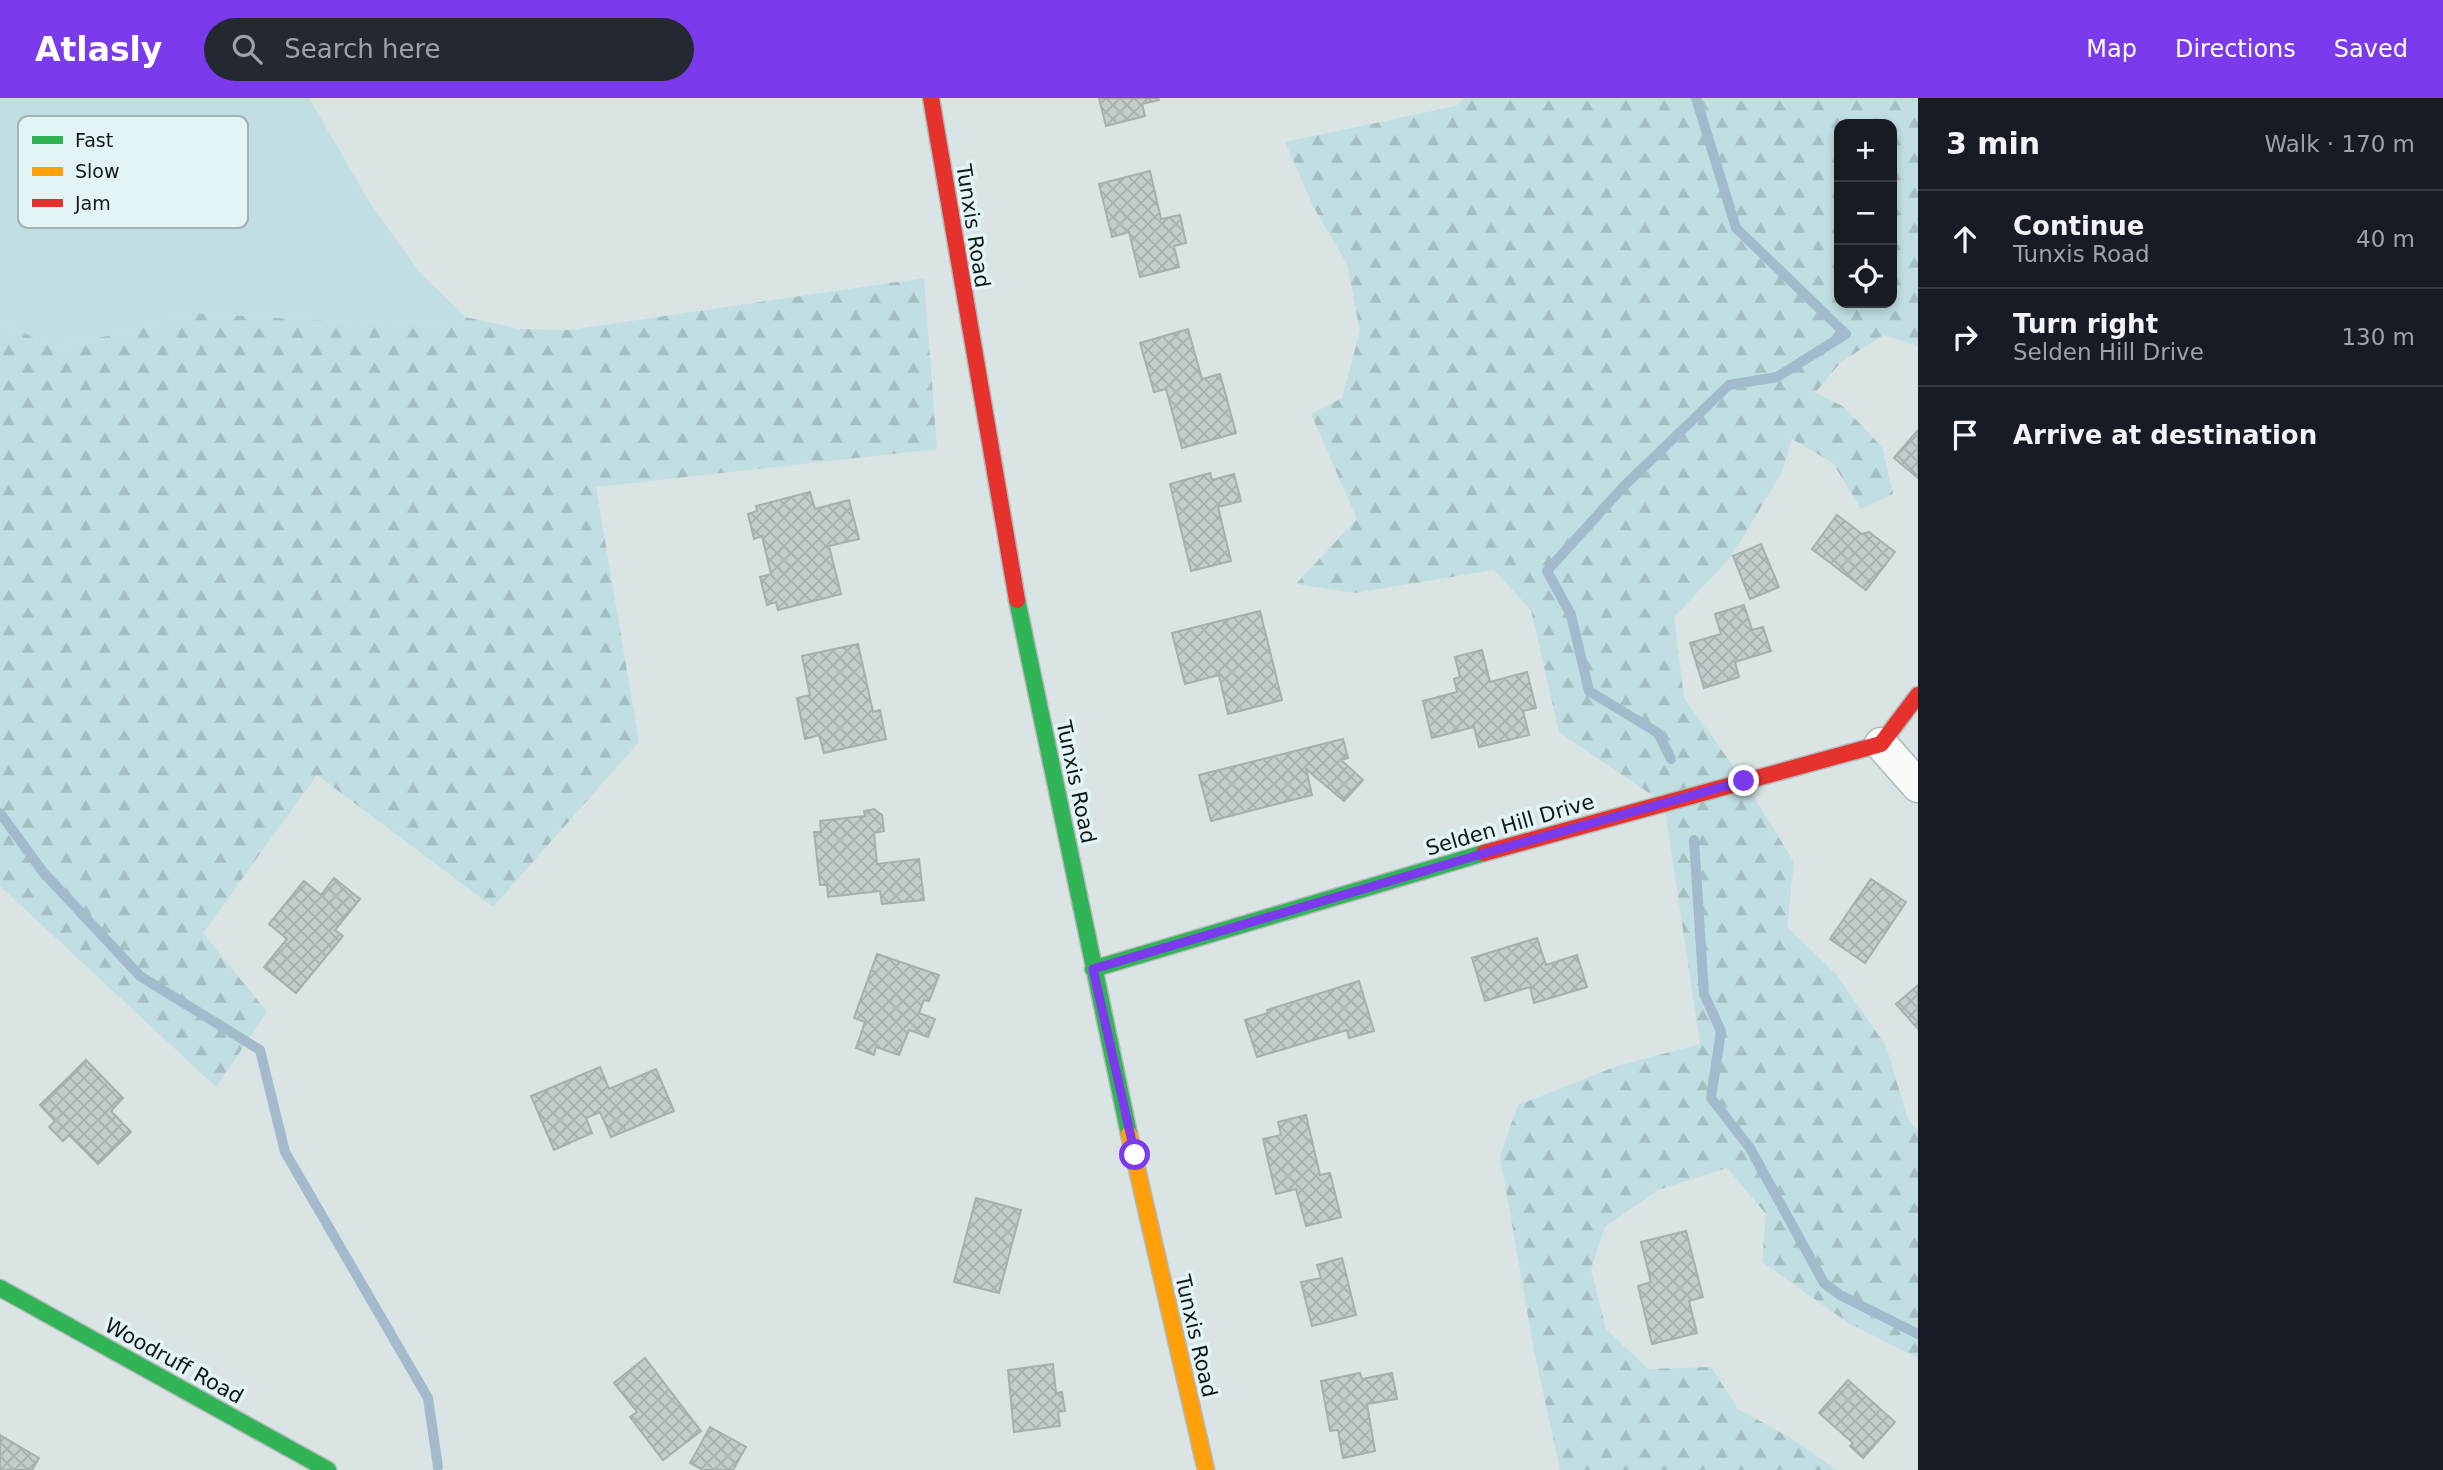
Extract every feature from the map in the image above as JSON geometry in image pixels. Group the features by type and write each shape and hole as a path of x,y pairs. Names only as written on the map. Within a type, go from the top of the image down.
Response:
{"street":[{"name":"Tunxis Road","path":"931,98 1017,599 1093,969 1206,1470"},
{"path":"1918,695 1881,744 1918,786"},
{"name":"Selden Hill Drive","path":"1093,969 1492,851 1881,744"},
{"name":"Woodruff Road","path":"0,1288 328,1470"}],"green space":[{"path":"0,98 309,98 370,203 420,273 465,316 460,322 310,320 191,313 128,332 51,347 0,320"},
{"path":"1464,98 1918,98 1918,346 1883,335 1840,363 1815,393 1843,406 1882,447 1893,494 1861,509 1833,463 1792,439 1782,472 1731,557 1674,617 1684,698 1744,781 1794,862 1787,927 1836,974 1886,1046 1908,1119 1918,1131 1918,1358 1847,1322 1762,1262 1766,1214 1727,1168 1658,1190 1605,1227 1591,1269 1606,1329 1648,1369 1711,1367 1738,1409 1791,1438 1837,1470 1560,1470 1534,1350 1500,1156 1518,1105 1617,1066 1700,1044 1664,803 1559,732 1531,610 1494,570 1355,593 1296,584 1357,519 1311,414 1342,398 1360,331 1347,264 1313,206 1285,142 1456,106"},
{"path":"924,278 937,449 596,487 639,742 493,907 317,775 203,933 267,1012 216,1087 0,886 0,320 51,347 128,332 191,313 310,320 460,322 465,317 519,329 569,330"}],"building":[{"path":"1099,98 1159,100 1142,104 1145,116 1106,126"},
{"path":"1150,171 1161,219 1180,215 1186,243 1174,246 1179,267 1140,277 1129,232 1112,237 1099,184"},
{"path":"1188,329 1202,379 1220,374 1236,433 1182,448 1166,389 1154,392 1140,343"},
{"path":"1918,430 1918,478 1894,458"},
{"path":"1210,473 1212,480 1234,474 1241,501 1218,507 1231,561 1191,571 1170,484"},
{"path":"810,492 815,509 849,500 859,539 829,546 841,594 778,610 776,602 767,605 760,577 771,574 762,536 754,539 748,514 757,511 756,506"},
{"path":"1837,515 1862,534 1869,532 1895,552 1866,590 1812,549"},
{"path":"1761,544 1779,587 1750,599 1733,556"},
{"path":"1744,605 1752,630 1763,627 1771,651 1735,662 1739,677 1704,688 1690,643 1721,634 1715,614"},
{"path":"1260,611 1282,700 1228,714 1219,675 1185,684 1172,633"},
{"path":"858,644 873,712 880,710 886,739 824,753 819,735 805,739 797,698 810,695 802,656"},
{"path":"1482,650 1490,682 1527,672 1536,708 1523,711 1529,735 1479,747 1474,727 1432,738 1423,701 1457,692 1454,679 1460,677 1455,657"},
{"path":"1343,739 1348,758 1341,760 1363,780 1344,801 1306,769 1312,795 1211,821 1199,775"},
{"path":"874,809 882,815 884,831 874,833 877,864 919,859 924,900 882,904 880,891 828,897 827,885 820,885 814,832 821,832 820,821 865,816 864,811"},
{"path":"334,878 360,899 335,930 343,936 296,993 264,967 287,939 269,924 304,881 321,895"},
{"path":"1871,879 1906,902 1865,963 1830,939"},
{"path":"1537,938 1546,965 1577,955 1587,987 1534,1003 1530,987 1485,1001 1472,958"},
{"path":"877,954 939,975 929,1001 924,1000 919,1013 935,1019 928,1037 909,1030 899,1055 876,1047 874,1055 856,1048 865,1022 854,1018"},
{"path":"1359,981 1374,1031 1349,1038 1347,1030 1257,1057 1245,1020 1268,1013 1267,1010"},
{"path":"1918,985 1918,1029 1896,1004"},
{"path":"86,1060 123,1098 111,1111 131,1132 98,1164 69,1135 63,1141 49,1127 55,1121 40,1105"},
{"path":"600,1067 609,1089 656,1069 674,1111 611,1137 600,1112 586,1118 592,1133 554,1150 531,1096"},
{"path":"1306,1115 1320,1175 1330,1173 1341,1217 1306,1226 1296,1189 1276,1194 1263,1139 1281,1135 1278,1122"},
{"path":"976,1198 1021,1210 999,1293 954,1282"},
{"path":"1686,1231 1703,1297 1689,1301 1697,1333 1652,1344 1638,1286 1651,1282 1641,1242"},
{"path":"1342,1258 1356,1315 1312,1326 1301,1282 1321,1278 1317,1265"},
{"path":"645,1358 701,1431 663,1460 630,1417 637,1412 614,1383"},
{"path":"1053,1364 1056,1393 1062,1392 1065,1411 1058,1412 1060,1426 1014,1432 1008,1370"},
{"path":"1360,1373 1362,1379 1392,1373 1397,1399 1367,1404 1375,1451 1343,1458 1338,1430 1330,1431 1321,1381"},
{"path":"1848,1380 1895,1422 1863,1458 1850,1446 1853,1443 1819,1413"},
{"path":"710,1427 746,1447 733,1470 703,1470 690,1463"},
{"path":"0,1435 39,1458 32,1470 0,1470"}],"waterway":[{"path":"1671,759 1658,733 1589,691 1571,615 1547,571 1624,486 1729,385 1777,377 1846,334 1736,228 1696,98"},
{"path":"0,813 43,872 140,976 260,1050 285,1152 428,1398 438,1467"},
{"path":"1694,840 1704,994 1721,1031 1711,1098 1750,1148 1824,1283 1840,1295 1918,1334"}],"traffic: fast":[{"path":"1017,600 1129,1134"},
{"path":"1093,969 1484,853"},
{"path":"0,1288 328,1470"}],"traffic: slow":[{"path":"1129,1134 1206,1470"}],"traffic: jam":[{"path":"931,98 1017,600"},
{"path":"1484,853 1881,744 1918,695"}],"route":[{"path":"1135,1155 1093,969 1492,851 1744,781"}]}
